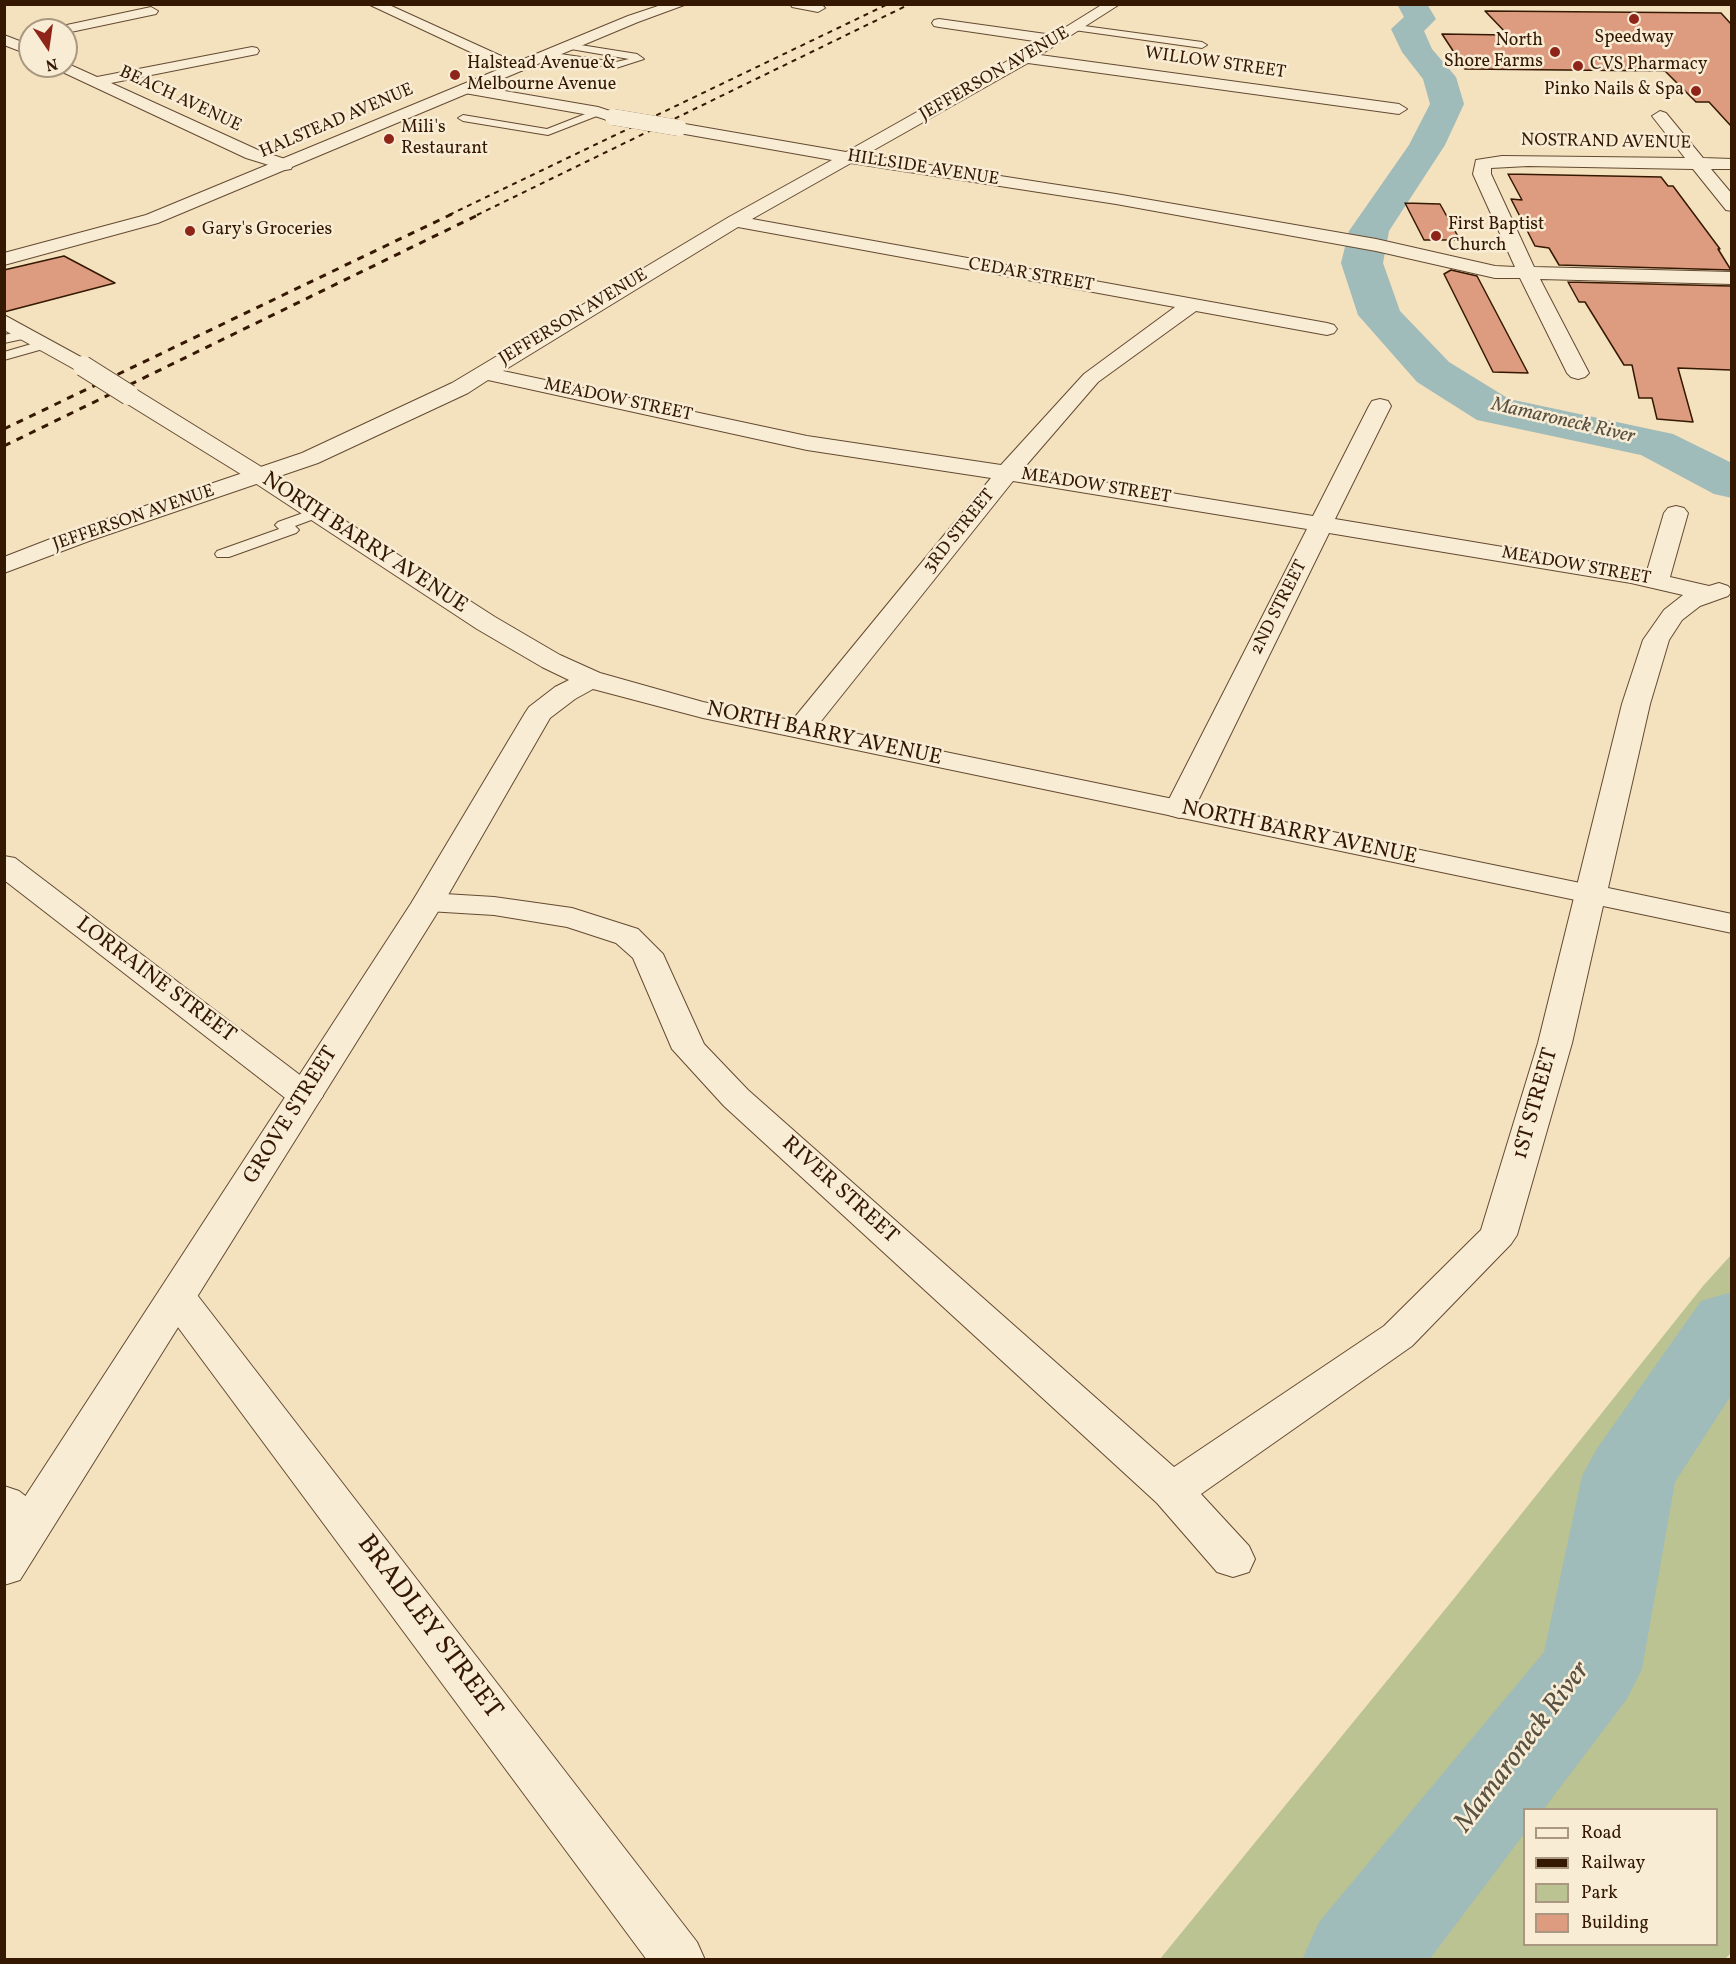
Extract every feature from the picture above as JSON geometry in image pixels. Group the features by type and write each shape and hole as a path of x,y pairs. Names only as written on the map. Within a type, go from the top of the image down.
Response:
{"street":[{"path":"375,4 516,68"},
{"name":"HALSTEAD AVENUE","path":"4,259 152,219 633,19 680,4"},
{"path":"797,4 818,8"},
{"name":"JEFFERSON AVENUE","path":"4,566 80,536 310,458 460,388 735,221 1026,58 1113,4"},
{"path":"78,27 151,11"},
{"path":"939,23 1057,40"},
{"path":"95,82 252,51"},
{"name":"WILLOW STREET","path":"1026,58 1399,109"},
{"name":"BEACH AVENUE","path":"78,74 252,154 285,165"},
{"name":"HILLSIDE AVENUE","path":"464,89 851,158 1116,199 1383,246 1496,272 1528,275 1731,278"},
{"path":"1660,116 1731,206"},
{"name":"NOSTRAND AVENUE","path":"1528,275 1482,174 1482,164 1502,161 1731,164"},
{"name":"CEDAR STREET","path":"735,221 1328,329"},
{"path":"1528,275 1578,373"},
{"name":"3RD STREET","path":"800,729 1007,473 1091,378 1191,305"},
{"name":"NORTH BARRY AVENUE","path":"4,321 83,366 260,476 486,623 551,661 590,679 645,696 703,710 1731,924"},
{"name":"MEADOW STREET","path":"484,373 807,443 1322,524 1631,575 1656,582 1721,591"},
{"name":"2ND STREET","path":"1179,808 1380,406"},
{"path":"1656,582 1676,513"},
{"name":"1ST STREET","path":"1173,1491 1398,1336 1498,1236 1555,1043 1636,704 1656,640 1673,615 1691,601 1721,591"},
{"name":"GROVE STREET","path":"4,1567 18,1513 177,1297 428,902 539,713 565,693 590,679"},
{"name":"LORRAINE STREET","path":"4,865 305,1096"},
{"name":"RIVER STREET","path":"428,902 494,906 572,918 627,936 647,954 689,1048 736,1098 1173,1491 1233,1559"},
{"name":"BRADLEY STREET","path":"177,1297 679,1959"}],"lane":[{"path":"1077,28 1202,45"},
{"path":"546,55 616,65 639,59 568,46"},
{"path":"463,118 548,132 606,114"},
{"path":"4,339 27,334"},
{"path":"4,356 45,344"},
{"path":"223,554 291,530 283,525 317,513"}],"green space":[{"path":"1731,1255 1731,1953 1724,1960 1160,1959 1452,1601 1703,1286"}],"building":[{"path":"1485,11 1721,13 1731,24 1731,126 1709,102 1696,102 1665,71 1465,69 1442,34 1508,35"},
{"path":"1508,174 1661,177 1668,186 1673,186 1720,249 1718,249 1731,270 1559,265 1549,248 1535,246 1511,199 1522,200"},
{"path":"1405,203 1440,204 1460,240 1424,240"},
{"path":"64,256 115,283 4,312 4,270"},
{"path":"1451,270 1477,276 1528,373 1493,372 1444,274"},
{"path":"1568,282 1731,286 1731,370 1678,368 1693,422 1657,419 1652,398 1639,398 1632,365 1624,365 1585,302 1579,302"}],"waterway":[{"name":"Mamaroneck River","path":"1412,4 1421,19 1407,29 1418,52 1439,77 1447,104 1427,145 1369,231 1362,263 1380,315 1433,372 1494,410 1656,444 1732,483"},
{"name":"Mamaroneck River","path":"1359,1960 1591,1669 1629,1476 1732,1323"}],"railway":[{"path":"449,215 888,4"},
{"path":"477,215 910,4"},
{"path":"4,429 452,214"},
{"path":"4,446 480,214"}],"place":[{"name":"Speedway","path":"1634,19"},
{"name":"North Shore Farms","path":"1555,52"},
{"name":"CVS Pharmacy","path":"1578,66"},
{"name":"Halstead Avenue & Melbourne Avenue","path":"455,75"},
{"name":"Pinko Nails & Spa","path":"1696,91"},
{"name":"Mili's Restaurant","path":"389,139"},
{"name":"Gary's Groceries","path":"190,231"},
{"name":"First Baptist Church","path":"1436,236"}]}
